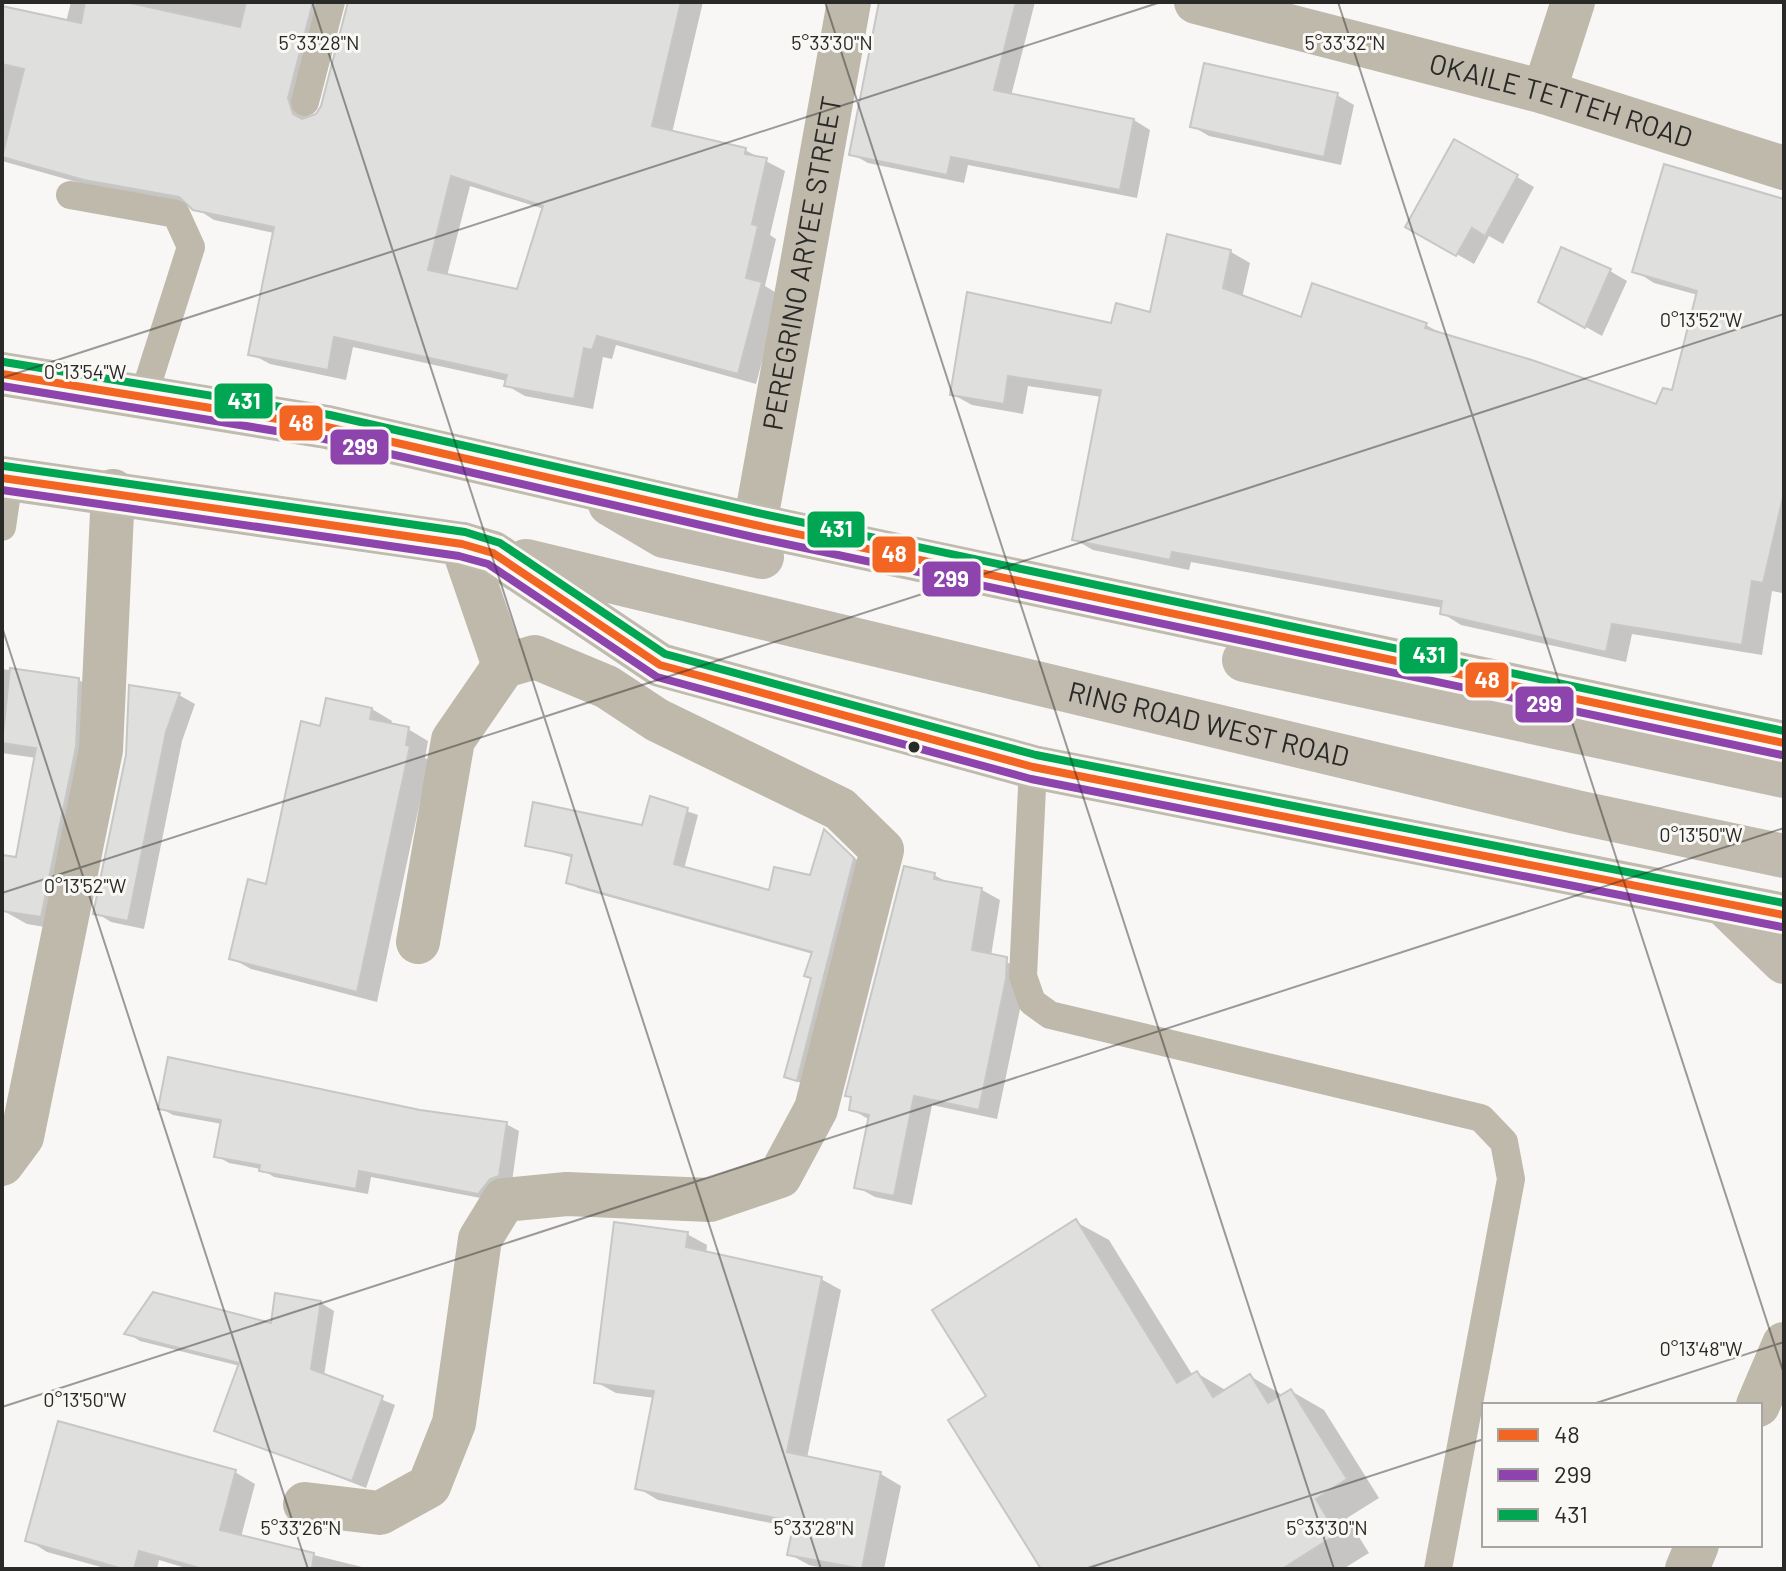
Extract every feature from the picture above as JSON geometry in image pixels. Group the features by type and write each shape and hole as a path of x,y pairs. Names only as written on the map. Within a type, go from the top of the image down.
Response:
{"main road":[{"path":"2,374 327,427 755,525 1784,743"},
{"path":"5,478 113,491 477,549 660,665 1033,767 1784,915"},
{"path":"577,484 664,536 1784,776"},
{"name":"RING ROAD WEST ROAD","path":"477,549 634,590 1576,812 1784,856"},
{"path":"1726,906 1784,962"}],"street":[{"name":"PEREGRINO ARYEE STREET","path":"755,525 849,2"},
{"name":"OKAILE TETTEH ROAD","path":"1196,2 1544,92 1784,168"},
{"path":"1544,92 1573,2"},
{"path":"2,1164 22,1137 101,750 113,491"},
{"path":"477,549 504,666"},
{"path":"305,1504 380,1513 429,1486 454,1423 480,1239 504,1200 567,1194 710,1200 780,1176 816,1109 882,850 840,809 657,720 607,687 535,657 504,666 453,740 418,942"},
{"path":"1759,1403 1782,1354"},
{"path":"1687,1569 1696,1547"}],"lane":[{"path":"305,102 331,2"},
{"path":"70,195 176,214 191,247 143,398"},
{"path":"2,527 5,478"},
{"path":"1033,767 1023,976 1032,1002 1050,1015 1481,1118 1504,1142 1511,1179 1438,1569"}],"building":[{"path":"85,2 126,2 240,27 246,2 313,2 288,98 293,114 302,119 316,114 321,106 348,2 681,2 652,126 746,148 745,154 767,158 752,224 758,226 746,278 762,282 738,374 597,336 592,350 584,348 574,399 504,386 507,375 334,337 328,370 248,355 274,227 193,210 179,197 84,180 2,157 24,69 2,64 2,6 81,23","holes":["451,176 543,206 517,289 428,270"]},
{"path":"879,2 1016,2 994,90 1134,119 1120,190 951,157 947,175 849,155"},
{"path":"1204,63 1338,93 1324,157 1190,127"},
{"path":"1454,139 1518,175 1485,236 1472,228 1456,256 1405,227"},
{"path":"1664,164 1784,199 1784,493 1763,583 1752,581 1742,645 1612,624 1606,652 1440,614 1442,601 1172,552 1170,560 1072,540 1101,390 1008,376 1004,404 950,395 967,292 1111,323 1116,303 1150,312 1167,234 1231,250 1223,288 1301,317 1312,283 1427,323 1425,328 1532,360 1656,404 1663,388 1672,390 1697,291 1632,272"},
{"path":"1561,247 1611,269 1585,328 1538,302"},
{"path":"10,668 79,678 76,747 41,917 2,911 2,855 16,857 36,748 2,743"},
{"path":"129,685 180,693 166,732 128,921 93,914 126,755"},
{"path":"326,698 372,708 370,719 409,727 406,745 410,746 357,992 229,959 248,879 266,884 301,721 320,726"},
{"path":"650,796 688,808 674,864 769,890 774,867 810,875 824,829 854,858 797,1081 784,1077 811,978 804,976 812,952 566,883 572,855 525,846 533,802 642,825"},
{"path":"904,866 935,873 934,879 982,888 972,950 1007,957 1006,979 979,1110 914,1096 894,1196 854,1188 869,1115 849,1110 851,1097 845,1096"},
{"path":"168,1057 420,1110 507,1122 499,1176 490,1179 478,1194 359,1171 356,1189 259,1171 260,1165 214,1157 221,1120 158,1109"},
{"path":"1076,1219 1177,1383 1197,1371 1213,1397 1250,1374 1268,1403 1291,1389 1347,1479 1316,1499 1337,1534 1282,1569 1041,1569 948,1420 986,1396 932,1310"},
{"path":"614,1222 688,1232 686,1247 822,1277 787,1452 881,1472 862,1569 787,1555 794,1522 635,1489 654,1391 594,1383"},
{"path":"153,1292 271,1323 275,1293 321,1301 311,1369 383,1396 352,1481 214,1431 239,1363 124,1334"},
{"path":"58,1421 236,1470 220,1530 314,1553 312,1569 203,1569 139,1551 134,1569 123,1569 25,1541"}],"transit line":[{"name":"431","path":"4,362 330,415 758,513 1784,731"},
{"name":"48","path":"2,374 327,427 755,525 1784,743"},
{"name":"299","path":"2,386 325,439 753,537 1782,755"},
{"name":"431","path":"4,466 465,532 500,543 665,654 1036,755 1784,903"},
{"name":"48","path":"2,478 462,544 493,553 660,665 1033,767 1784,915"},
{"name":"299","path":"2,490 459,556 488,564 657,677 1031,779 1782,927"}]}
